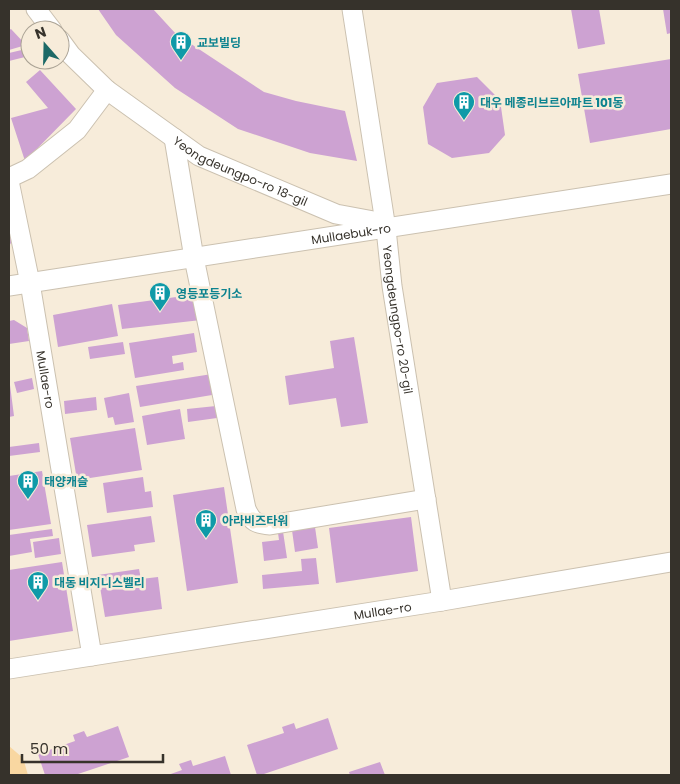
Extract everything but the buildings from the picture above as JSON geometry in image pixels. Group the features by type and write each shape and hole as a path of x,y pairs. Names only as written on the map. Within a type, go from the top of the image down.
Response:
{"street":[{"path":"36,9 44,20"},
{"name":"Yeongdeungpo-ro 20-gil","path":"352,9 386,229 392,286 442,601"},
{"name":"Yeongdeungpo-ro 18-gil","path":"70,54 107,90 199,156 336,214 379,222 386,229"},
{"path":"30,283 9,180 28,169 76,130 107,90"},
{"path":"174,138 194,258 246,509 250,517 254,521 270,525 426,499"},
{"name":"Mullaebuk-ro","path":"9,286 671,184"},
{"name":"Mullae-ro","path":"30,283 92,656"},
{"name":"Mullae-ro","path":"9,669 442,601 671,562"}],"shaded area":[{"path":"9,746 23,758 28,775 9,775"}],"place":[{"name":"교보빌딩","path":"181,61"},
{"name":"대우 메종리브르아파트 101동","path":"464,121"},
{"name":"영등포등기소","path":"160,312"},
{"name":"태양캐슬","path":"28,500"},
{"name":"아라비즈타워","path":"206,539"},
{"name":"대동 비지니스벨리","path":"38,601"}]}
